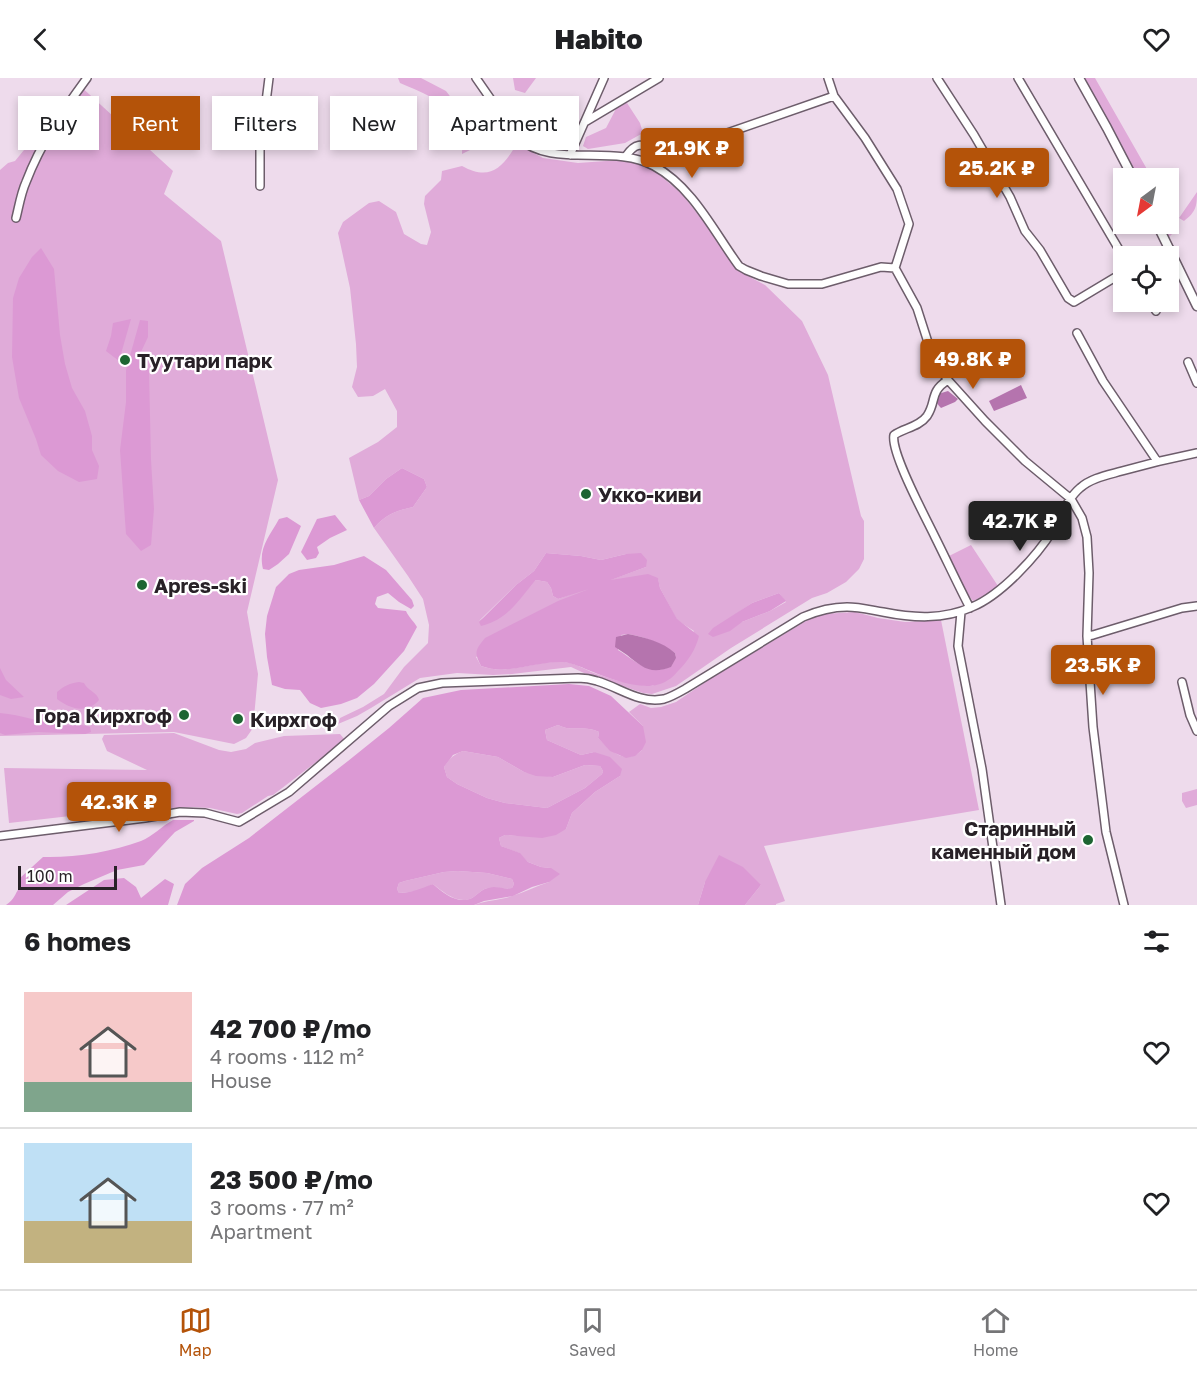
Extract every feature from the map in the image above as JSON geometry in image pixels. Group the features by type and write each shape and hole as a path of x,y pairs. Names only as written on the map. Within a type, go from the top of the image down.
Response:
{"street":[{"path":"16,218 25,184 38,153 50,131 87,78"},
{"path":"260,186 260,150 268,78"},
{"path":"476,78 524,144 543,151 570,155 626,156 653,165 681,186 701,210 739,266 746,270 788,284 822,284 881,267 895,268"},
{"path":"570,155 604,78"},
{"path":"585,122 659,78"},
{"path":"828,78 834,96 865,138 897,189 909,224 895,268 917,308 934,361 985,421 1025,461 1071,499 1082,518 1087,537 1089,573 1087,636 1093,727 1106,832 1124,905"},
{"path":"937,78 980,145 1010,196 1025,231 1040,250 1068,298 1074,302 1113,279"},
{"path":"1018,78 1117,246"},
{"path":"1079,78 1128,168"},
{"path":"626,156 637,146 647,146 667,153 834,96"},
{"path":"1179,269 1197,306"},
{"path":"1077,333 1103,381 1157,461"},
{"path":"1188,362 1197,383"},
{"path":"948,380 935,392 926,417 920,423 894,435 893,439 908,481 970,609"},
{"path":"0,836 180,812 205,813 239,822 289,792 389,706 418,688 430,685 454,682 578,678 598,681 646,700 666,699 685,690 812,613 848,607 921,617 938,617 961,612 986,600 1003,587 1027,562 1047,539 1080,488 1098,478 1157,461 1197,453"},
{"path":"1087,636 1182,608 1197,606"},
{"path":"961,612 957,646 982,769 1001,905"},
{"path":"1182,682 1190,715 1197,731"}],"shaded area":[{"path":"398,78 421,78 446,91 450,96 429,96 400,83"},
{"path":"513,78 536,78 525,93 515,90"},
{"path":"1085,78 1095,78 1146,168 1131,168"},
{"name":"Туутари парк","path":"78,84 91,96 68,96"},
{"name":"Туутари парк","path":"99,103 111,114 111,150 150,150 173,171 164,194 221,241 278,480 247,612 258,674 253,728 246,738 234,744 174,732 0,736 0,170 8,163 15,161 24,150 99,150"},
{"path":"627,103 640,123 643,133 625,143 588,149 583,146 586,137 606,128 618,105"},
{"path":"513,150 528,150 543,158 578,163 635,161 655,171 682,194 735,267 765,285 802,321 828,375 864,521 864,559 859,569 846,582 827,593 812,598 731,648 676,686 652,694 643,693 571,667 493,675 457,673 420,678 357,716 338,724 340,718 384,694 404,667 428,643 429,625 423,599 374,528 392,514 413,507 427,487 424,479 402,468 386,479 369,496 359,500 349,458 378,442 397,427 397,411 385,389 373,396 358,397 352,387 357,367 356,344 350,288 338,233 343,222 369,203 379,201 396,212 404,234 427,245 431,232 424,204 425,196 441,180 442,171 462,166 481,173 489,172 507,159","holes":["546,553 601,560 626,554 646,567 558,599 553,596 547,582 536,580 527,590 479,621 534,571","658,579 660,588 677,620 694,631 653,686 616,680 568,663 554,662 512,669 491,669 481,666 476,657","779,593 786,602 770,611 742,622 733,616 752,603"]},
{"path":"1197,192 1197,201 1191,215 1184,221 1179,218"},
{"path":"41,248 54,269 65,364 72,388 85,411 92,436 92,450 99,466 97,479 79,482 58,471 41,455 19,398 12,357 13,298 19,278 32,257"},
{"path":"131,319 119,361 106,351 113,323"},
{"path":"140,320 148,321 148,337 140,354 149,371 154,509 151,545 141,551 126,534 120,450 126,402 126,370"},
{"path":"1021,385 1027,398 994,411 989,401"},
{"path":"948,391 958,399 941,408 936,401 937,396"},
{"path":"402,468 424,479 427,487 413,507 392,514 374,528 359,500 369,496 386,479"},
{"path":"335,515 347,530 317,547 319,553 316,558 307,560 301,552 317,519"},
{"path":"287,517 301,526 289,554 269,570 263,569 262,555 265,543 279,519"},
{"path":"971,545 998,586 973,601 966,592 949,556"},
{"path":"546,553 601,560 641,553 647,560 646,567 611,580 648,574 658,578 660,588 677,619 699,636 694,650 671,678 651,686 621,682 563,662 511,669 491,669 481,666 477,652 485,638 558,601 589,589 558,599 553,596 547,582 536,580 506,614 481,626 479,622 516,585 534,571","holes":["628,634 658,643 675,653 676,658 671,667 656,670 649,668 618,650 621,635"]},
{"path":"364,556 386,570 412,600 414,606 411,609 388,593 377,597 375,604 378,608 406,611 416,625 404,651 374,684 357,698 341,704 321,708 310,703 300,690 272,685 265,634 267,616 276,587 289,574 299,570 334,565"},
{"path":"779,593 786,601 770,611 742,622 730,631 713,637 708,634 713,628 752,603"},
{"path":"855,612 905,622 941,620 979,810 764,846 785,901 776,905 745,905 761,885 705,882 698,905 474,905 512,896 549,882 551,868 528,862 519,853 501,846 499,838 505,835 519,836 566,829 572,813 595,792 620,776 594,752 581,755 547,740 545,730 558,725 594,730 599,732 598,738 618,755 630,757 636,755 642,750 643,726 629,712 640,704 651,708 676,702 806,621 823,614"},
{"path":"628,634 653,641 670,649 675,653 676,658 671,667 652,670 637,663 615,647 616,637"},
{"path":"0,668 6,680 24,697 11,699 0,695"},
{"path":"84,683 99,700 89,707 78,708 57,699 57,692 65,686"},
{"path":"569,684 589,686 611,696 643,726 646,742 642,750 635,756 626,758 610,751 598,738 599,732 594,730 558,725 545,730 547,740 581,755 594,752 610,757 622,769 620,776 595,792 572,813 566,829 556,835 542,838 505,835 499,838 501,846 520,853 528,862 551,868 560,874 549,882 513,896 474,905 177,905 185,884 202,868 249,838 348,761 423,698 461,690","holes":["463,751 498,757 536,776 553,777 585,765 600,766 603,771 585,788 547,808 505,803 487,798 447,777 444,767 453,755","458,871 487,873 512,879 514,884 512,888 486,889 467,900 456,899 433,884 404,893 399,893 397,889 399,883 405,881"]},
{"path":"0,713 62,725 87,726 90,727 91,732 85,734 37,732 5,735 0,733"},
{"path":"174,733 219,750 231,752 284,736 340,734 345,740 273,795 242,813 194,807 123,810 9,823 4,768 147,770 107,751 102,739 104,735"},
{"path":"463,751 498,757 524,772 553,777 585,765 600,766 603,771 585,788 547,808 505,803 487,798 447,777 444,767 452,757"},
{"path":"1197,789 1197,805 1186,808 1182,801 1182,793"},
{"path":"173,820 194,821 175,832 144,865 117,870 84,884 68,892 53,905 6,905 13,899 20,887 20,878 43,857 92,854 130,845 145,839"},
{"path":"719,855 743,867 761,885 745,905 698,905 705,882"},
{"path":"458,871 487,873 512,879 514,884 512,888 486,889 467,900 451,897 433,884 419,891 399,893 397,889 399,883 405,881"},
{"path":"124,878 136,887 141,898 165,879 174,884 168,905 66,905 104,880"}],"place":[{"name":"Туутари парк","path":"125,360"},
{"name":"Укко-киви","path":"586,494"},
{"name":"Apres-ski","path":"142,585"},
{"name":"Гора Кирхгоф","path":"184,715"},
{"name":"Кирхгоф","path":"238,719"},
{"name":"Старинный каменный дом","path":"1088,840"}]}
